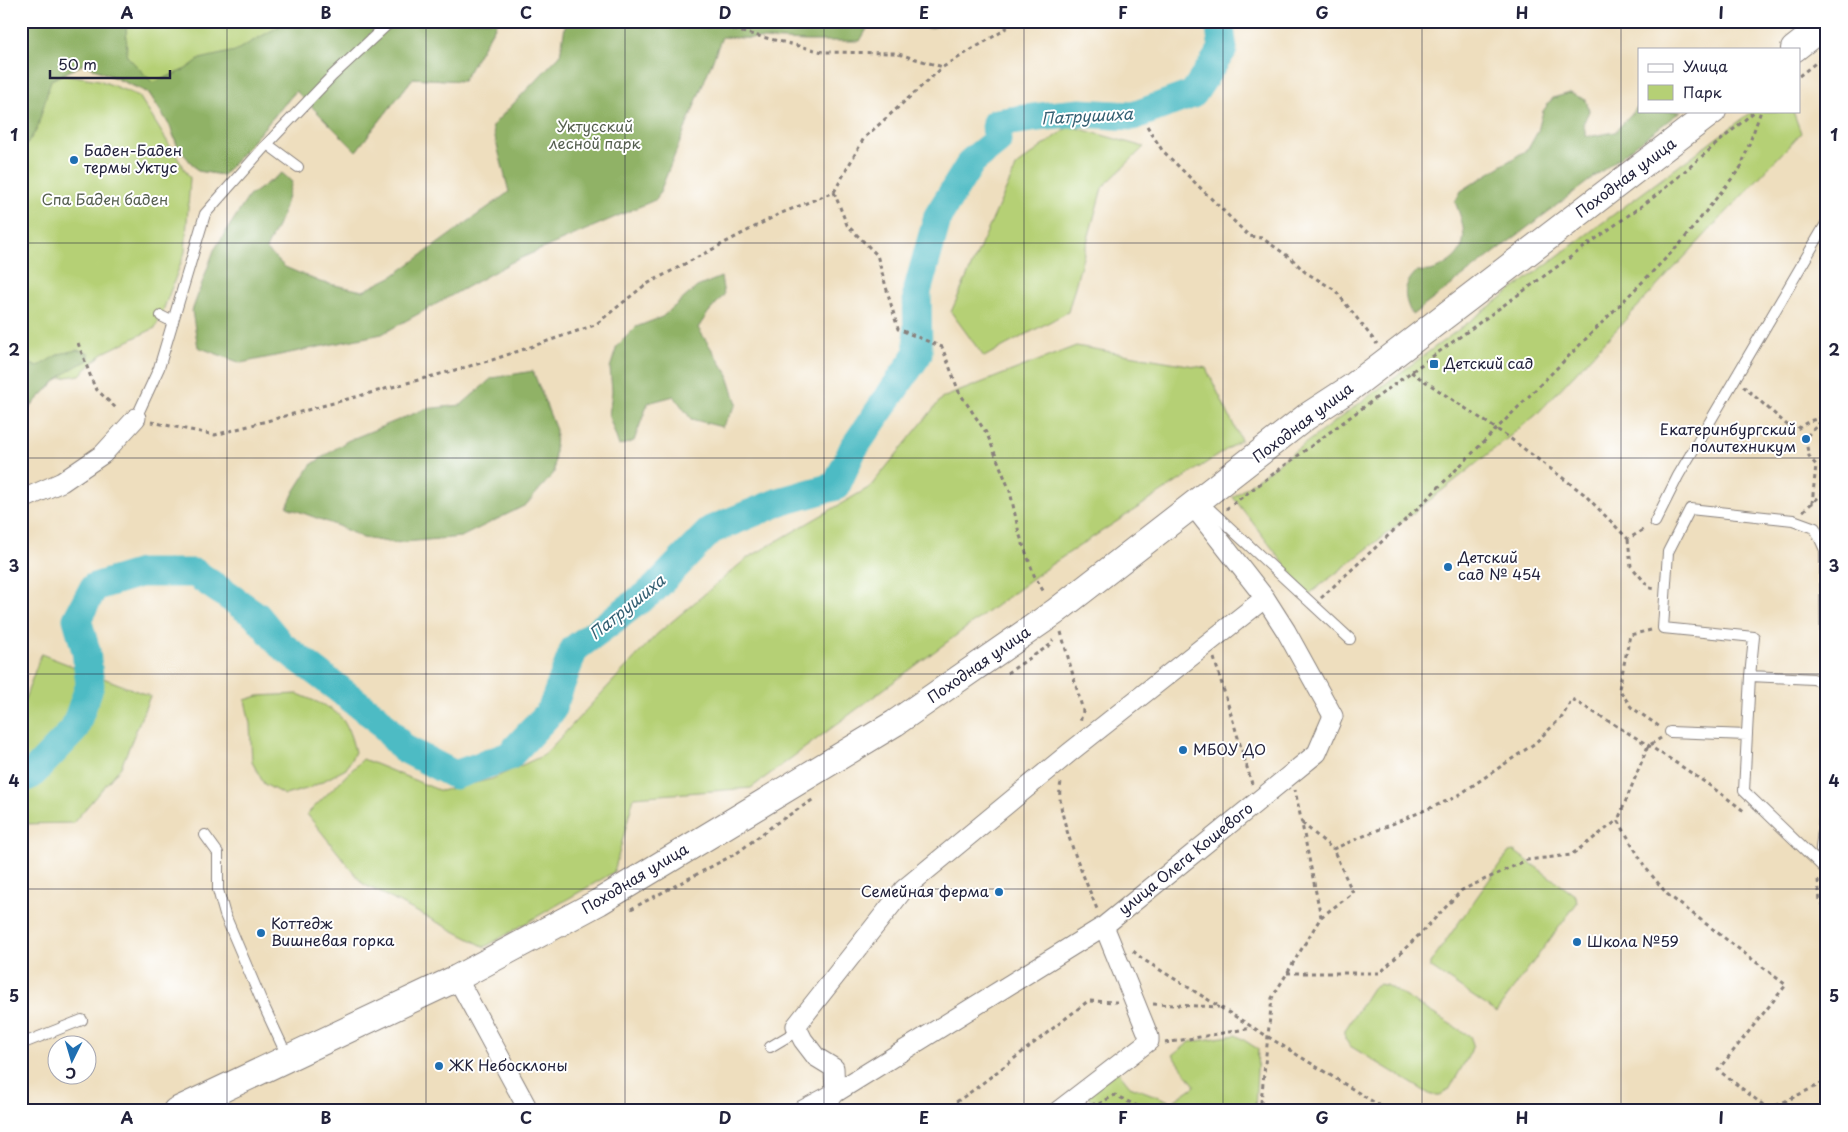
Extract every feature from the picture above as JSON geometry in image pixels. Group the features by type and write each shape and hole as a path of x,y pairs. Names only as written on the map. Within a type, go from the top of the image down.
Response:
{"main road":[{"path":"1795,48 1827,23"},
{"name":"Походная улица","path":"176,1111 457,978 599,902 895,723 1055,612 1306,417 1352,387 1456,309 1712,112"}],"street":[{"path":"21,500 62,482 103,454 136,418"},
{"name":"улица Олега Кошевого","path":"801,1111 834,1093 1104,926 1317,753 1333,716 1286,630 1196,503"},
{"path":"823,1111 834,1093 834,1068 816,1057 803,1040 796,1026 904,888 1069,753 1265,598"},
{"path":"1058,1111 1149,1041 1104,926"},
{"path":"457,978 529,1111"}],"lane":[{"path":"136,418 160,368 205,214 267,144 332,76 391,21"},
{"path":"267,144 298,167"},
{"path":"1655,522 1678,476 1827,222"},
{"path":"161,316 173,322"},
{"path":"1196,503 1350,639"},
{"path":"1750,676 1813,678 1826,683 1824,550 1815,528 1793,520 1690,509 1668,552 1664,628 1754,636 1750,676 1744,791 1824,870"},
{"path":"1670,732 1747,735"},
{"path":"1824,870 1821,849 1827,788"},
{"path":"205,835 218,853 218,890 225,915 288,1058"},
{"path":"21,1044 82,1020"},
{"path":"770,1048 792,1034 796,1026"}],"path":[{"path":"720,21 734,30 823,52 895,53 943,67"},
{"path":"136,418 214,436 492,360 595,325 645,286 779,214 834,192 864,138 943,67 1001,32 1015,21"},
{"path":"1800,75 1827,54"},
{"path":"1313,605 1418,508 1680,244 1741,167 1761,112"},
{"path":"1147,126 1162,150 1249,236 1262,238 1292,259 1305,272 1335,290 1384,353 1390,348 1411,372 1496,429 1584,494 1628,539 1631,566 1650,588"},
{"path":"834,192 847,226 877,255 898,329 942,347 959,392 987,434 1010,491 1019,533 1034,575 1055,612"},
{"path":"78,343 95,388 118,410"},
{"path":"1734,380 1753,394 1794,431 1809,421 1826,416"},
{"path":"1826,416 1805,438 1809,456 1816,465 1812,504 1827,490"},
{"path":"1628,539 1655,522"},
{"path":"1664,628 1630,635 1619,689 1631,707 1655,726 1670,732"},
{"path":"1209,642 1257,801"},
{"path":"1333,849 1456,797 1534,744 1562,717 1572,699 1681,766 1722,793 1750,816"},
{"path":"1287,973 1380,973 1462,890 1527,860 1571,855 1618,820 1648,746"},
{"path":"1292,773 1320,917"},
{"path":"1618,820 1644,867 1667,894 1786,985 1718,1070 1770,1110 1827,1081"},
{"path":"1260,1111 1272,998 1320,917 1353,893 1333,849 1302,823"},
{"path":"1824,870 1820,901 1827,909"},
{"path":"943,1111 975,1089 1088,1000 1220,1007"},
{"path":"1172,1042 1253,1028"},
{"path":"1083,1092 1095,1106 1115,1095 1147,1111"}],"green space":[{"name":"Спа Баден баден","path":"21,21 498,21 463,81 413,78 356,151 296,91 223,175 198,171 178,147 170,126 149,93 84,64 62,74 99,80 139,96 190,178 185,252 155,328 103,353 80,375 60,378 21,416"},
{"path":"21,21 126,21 127,56 153,83 186,69 200,59 235,51 278,27 281,21 498,21 463,81 413,78 356,151 296,91 223,175 198,171 178,147 170,126 149,93 84,64 51,80 37,129 21,153"},
{"name":"Уктусский лесной парк","path":"566,21 962,21 929,28 871,22 860,41 805,41 722,37 657,199 512,262 382,334 241,363 198,347 192,311 214,250 249,196 282,173 292,182 282,216 266,249 285,267 320,282 363,291 393,276 509,192 492,126 560,55"},
{"path":"1570,93 1586,100 1589,111 1583,124 1587,137 1615,132 1638,106 1638,112 1680,112 1412,315 1407,302 1406,287 1412,276 1417,271 1432,270 1446,264 1454,258 1462,244 1463,228 1455,202 1461,191 1528,149 1538,131 1543,111 1553,98"},
{"path":"1752,112 1793,112 1801,133 1536,415 1308,595 1233,497"},
{"path":"1070,126 1144,147 1102,188 1068,312 984,357 951,312 1017,165"},
{"path":"721,277 724,295 698,328 727,373 737,404 722,427 691,419 674,396 648,403 634,441 619,446 609,416 612,391 610,368 617,346 636,327 662,317 697,287"},
{"path":"1076,346 1206,368 1241,440 1052,564 751,788 634,797 614,872 485,947 363,884 307,814 363,759 441,791 492,779 544,755 656,635 746,559 870,487 942,398"},
{"path":"77,350 89,353 89,360 60,377 21,416 21,359 37,367 59,354"},
{"path":"533,371 556,430 554,473 526,505 461,537 394,543 363,538 338,526 287,507 311,465 347,441 425,409 461,405 492,378"},
{"path":"41,654 150,696 121,767 73,823 21,824 21,710"},
{"path":"298,694 337,713 347,727 355,752 346,769 310,788 285,795 264,784 252,762 250,724 245,700 258,696"},
{"path":"1514,851 1576,896 1577,903 1496,1012 1430,967 1430,963 1509,852"},
{"path":"1378,984 1386,985 1470,1036 1473,1044 1470,1053 1449,1090 1440,1095 1431,1095 1350,1046 1345,1039 1345,1030 1372,988"},
{"path":"1236,1035 1258,1049 1255,1111 1089,1111 1095,1106 1087,1093 1118,1071 1130,1086 1172,1102 1195,1086 1173,1055 1190,1042"}],"waterway":[{"name":"Патрушиха","path":"21,779 31,775 74,730 90,685 86,651 77,619 94,587 140,573 195,573 257,616 281,645 377,718 403,748 455,775 509,756 551,711 574,649 654,589 711,530 779,502 836,486 853,449 918,354 917,292 938,216 972,161 997,141 996,123 1080,113 1133,116 1193,94 1223,49 1219,21"}],"place":[{"name":"Баден-Баден термы Уктус","path":"74,160"},
{"name":"Детский сад","path":"1434,364"},
{"name":"Екатеринбургский политехникум","path":"1806,439"},
{"name":"Детский сад № 454","path":"1448,567"},
{"name":"МБОУ ДО","path":"1183,750"},
{"name":"Семейная ферма","path":"999,892"},
{"name":"Коттедж Вишневая горка","path":"261,933"},
{"name":"Школа №59","path":"1577,942"},
{"name":"ЖК Небосклоны","path":"439,1066"}]}
